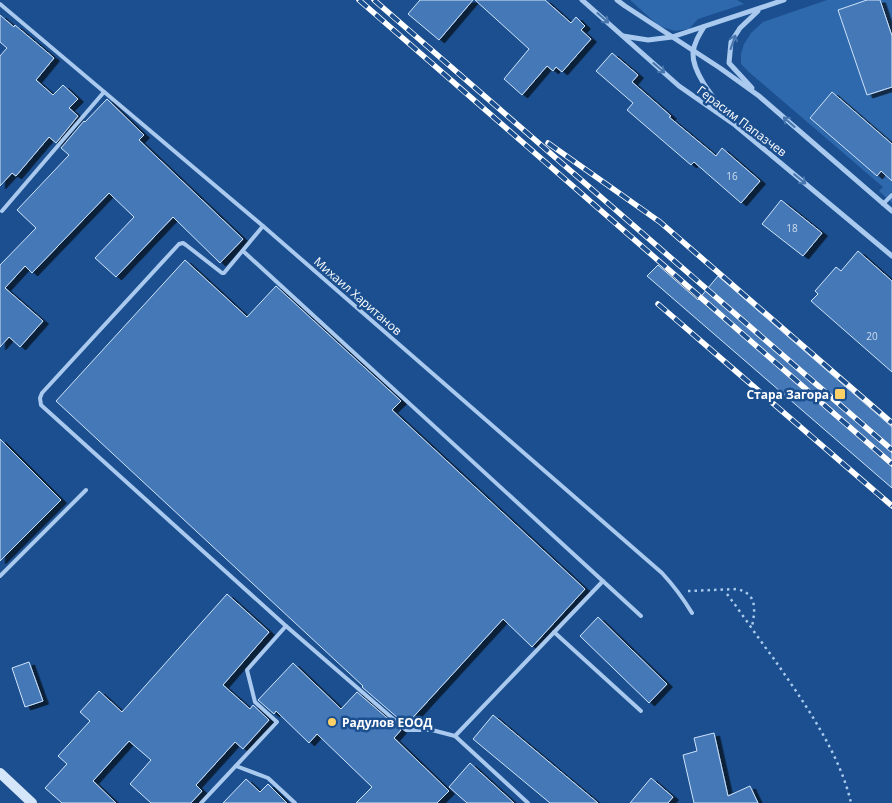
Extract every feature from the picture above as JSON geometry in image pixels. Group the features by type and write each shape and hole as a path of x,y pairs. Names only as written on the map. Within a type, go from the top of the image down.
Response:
{"street":[{"name":"Герасим Папазчев","path":"582,0 679,86 735,125 892,256"},
{"path":"618,0 759,96"},
{"path":"622,36 648,40 672,37 784,0"},
{"path":"761,8 740,28 731,42 729,64 759,96 892,211"},
{"path":"704,28 696,40 693,51 697,71 735,125"},
{"path":"0,773 32,803"}],"lane":[{"name":"Михаил Хаританов","path":"0,4 263,226 662,573 678,591 692,613"},
{"path":"2,211 104,92"},
{"path":"883,204 892,194"},
{"path":"263,226 224,273 183,243 179,244 42,393 40,398 41,404 286,626 406,730 432,730 456,736 528,803"},
{"path":"243,251 641,616"},
{"path":"0,576 86,490"},
{"path":"456,736 603,581"},
{"path":"201,803 277,722 255,702 247,670 286,626"},
{"path":"554,632 641,711"},
{"path":"236,766 268,778 295,803"}],"path":[{"path":"678,591 737,589 744,591 750,595 753,601 755,612 752,629"},
{"path":"727,594 789,681 819,728 848,790 851,803"}],"shaded area":[{"path":"630,0 737,0 744,4 698,19 689,29 675,31 659,26"},
{"path":"827,0 892,0 892,203 879,191 883,187 741,64 744,44 751,33 763,22"}],"building":[{"path":"420,0 473,0 439,40 408,14"},
{"path":"475,0 545,0 571,23 576,17 585,26 581,30 591,39 562,72 556,67 553,71 547,66 522,95 504,79 529,49"},
{"path":"867,0 880,0 892,36 892,87 867,95 838,10"},
{"path":"0,15 14,27 15,25 54,58 36,80 53,95 63,85 78,99 69,108 78,116 56,143 49,137 16,176 12,173 0,186 0,56 7,48 0,42"},
{"path":"612,53 638,75 632,82 671,116 669,117 716,156 722,148 760,181 741,203 694,162 691,165 627,110 633,103 596,71"},
{"path":"832,92 892,144 892,181 881,171 877,176 810,118"},
{"path":"107,99 144,135 139,140 243,239 220,263 173,217 116,277 95,258 134,217 109,193 32,273 25,266 5,288 43,321 20,347 9,337 0,347 0,265 36,228 17,210 69,155 61,148 84,121"},
{"path":"781,200 822,233 803,256 762,224"},
{"path":"858,251 892,281 892,372 811,301 818,294 815,291 836,267 841,271"},
{"path":"185,260 247,317 276,286 401,401 392,410 585,589 532,647 503,619 406,725 362,687 56,401"},
{"path":"658,265 698,300 718,276 892,427 892,488 647,276"},
{"path":"0,439 61,500 0,561"},
{"path":"227,594 269,632 223,685 250,709 253,705 269,720 243,749 235,742 196,785 202,791 191,803 151,803 130,784 151,760 129,741 93,781 116,803 62,803 45,788 67,764 58,756 90,721 80,712 99,691 122,712"},
{"path":"598,617 667,684 649,703 580,636"},
{"path":"29,662 43,701 25,707 12,668"},
{"name":"Радулов ЕООД","path":"293,663 341,709 357,692 401,730 394,738 449,791 437,803 356,803 372,787 317,734 309,743 276,711 274,714 258,700"},
{"path":"493,715 598,803 550,803 473,739"},
{"path":"714,733 728,796 750,786 758,803 694,803 683,755 697,751 694,738"},
{"path":"470,763 514,803 467,803 449,787"},
{"path":"651,778 673,797 668,803 630,803"},
{"path":"246,779 260,792 268,784 287,803 223,803"}],"railway":[{"path":"359,0 892,464"},
{"path":"374,0 892,450"},
{"path":"548,143 660,222 892,423"},
{"path":"658,304 892,506"}],"place":[{"name":"Стара Загора","path":"840,394"},
{"name":"Радулов ЕООД","path":"332,722"}]}
